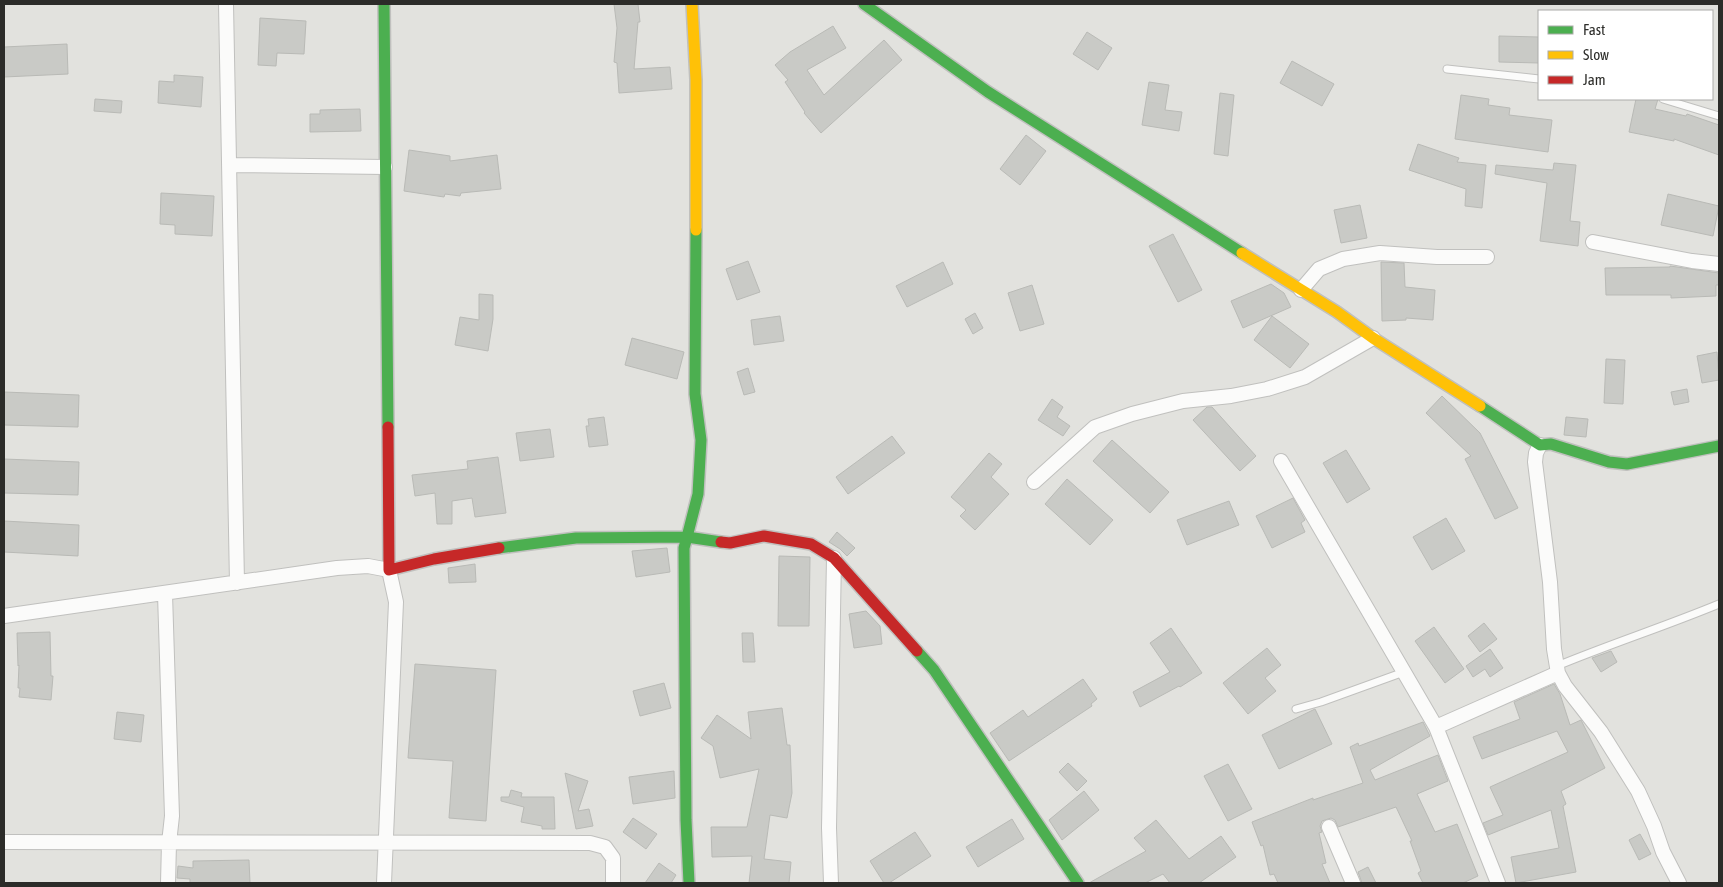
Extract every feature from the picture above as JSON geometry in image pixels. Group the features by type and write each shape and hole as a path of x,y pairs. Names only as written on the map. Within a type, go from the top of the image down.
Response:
{"street":[{"path":"226,4 237,583"},
{"path":"384,4 389,570 396,602 384,844 384,883"},
{"path":"689,883 686,820 684,548 698,494 700,440 694,394 696,80 692,4"},
{"path":"864,4 988,92 1336,312 1540,446 1551,444 1609,462 1627,464 1719,446"},
{"path":"229,164 386,167"},
{"path":"1593,242 1692,261 1719,264"},
{"path":"1301,290 1319,269 1344,259 1380,253 1437,257 1487,257"},
{"path":"1034,482 1095,426 1132,414 1184,401 1231,396 1267,389 1305,377 1373,338"},
{"path":"1540,446 1536,453 1535,462 1550,582 1557,670 1565,686 1601,732 1638,792 1654,826 1663,852 1679,883"},
{"path":"1281,461 1436,727 1498,883"},
{"path":"4,616 344,568 368,566 389,570 434,559 490,549 576,538 687,537 730,544 764,536 812,544 834,558 934,670 1078,883"},
{"path":"831,883 829,828 834,558"},
{"path":"165,594 172,816 168,883"},
{"path":"1436,727 1557,670"},
{"path":"1329,827 1353,883"},
{"path":"4,842 590,843 605,847 613,858 613,883"}],"lane":[{"path":"1447,70 1538,78"},
{"path":"1666,100 1719,116"},
{"path":"1557,670 1719,604"},
{"path":"1296,709 1404,672"}],"building":[{"path":"614,4 638,4 640,22 638,22 634,69 670,67 672,89 619,93 617,63 614,62 617,28"},
{"path":"260,18 306,21 304,54 277,53 276,66 258,65"},
{"path":"833,26 846,48 807,70 824,95 884,40 902,60 821,133 804,113 785,82 788,80 775,65 790,52"},
{"path":"1087,32 1112,48 1098,70 1073,54"},
{"path":"1499,36 1538,37 1538,63 1499,62"},
{"path":"67,44 68,74 4,77 4,47"},
{"path":"1292,61 1334,84 1322,106 1280,83"},
{"path":"174,75 203,77 201,107 158,103 159,81 174,82"},
{"path":"1149,82 1169,85 1165,110 1182,112 1179,131 1142,125"},
{"path":"1220,93 1234,95 1228,156 1214,154"},
{"path":"1461,95 1489,99 1488,105 1510,108 1509,115 1552,120 1548,152 1455,139"},
{"path":"95,99 122,101 121,113 94,111"},
{"path":"1636,100 1658,100 1655,109 1686,116 1687,114 1719,125 1719,155 1674,139 1674,141 1629,132"},
{"path":"360,109 361,131 310,132 310,114 320,114 320,110"},
{"path":"1026,135 1046,151 1020,185 1000,169"},
{"path":"1418,144 1459,158 1457,162 1486,165 1482,208 1465,206 1466,189 1409,170"},
{"path":"409,150 450,156 450,161 497,155 501,189 461,193 460,196 445,194 444,197 404,191"},
{"path":"1554,163 1576,165 1570,221 1580,222 1578,246 1540,241 1547,183 1495,174 1496,165 1553,170"},
{"path":"161,193 214,196 212,236 175,234 175,225 160,224"},
{"path":"1668,194 1719,206 1713,236 1661,225"},
{"path":"1360,205 1367,238 1341,243 1334,210"},
{"path":"1173,234 1202,290 1178,302 1149,246"},
{"path":"748,261 760,292 737,300 726,269"},
{"path":"943,262 953,284 907,307 896,286"},
{"path":"1381,262 1404,263 1405,287 1435,290 1433,320 1406,318 1406,320 1382,321"},
{"path":"1670,266 1719,273 1719,285 1716,285 1716,296 1671,298 1671,295 1606,295 1605,268"},
{"path":"1271,284 1284,293 1291,307 1243,328 1231,301"},
{"path":"1032,285 1044,324 1020,331 1008,293"},
{"path":"479,294 493,295 493,319 488,351 455,345 460,317 479,320"},
{"path":"975,313 983,328 973,334 965,319"},
{"path":"780,316 784,341 754,345 751,320"},
{"path":"1272,316 1309,344 1290,368 1254,340"},
{"path":"632,338 684,352 677,379 625,365"},
{"path":"1717,352 1719,380 1702,383 1697,356"},
{"path":"1606,359 1625,360 1623,404 1604,403"},
{"path":"748,368 755,392 744,395 737,372"},
{"path":"1687,389 1689,402 1674,405 1671,392"},
{"path":"4,392 79,395 78,427 4,425"},
{"path":"1442,396 1480,433 1518,508 1495,519 1465,459 1471,456 1426,413"},
{"path":"1052,399 1063,407 1057,417 1070,426 1063,436 1038,420"},
{"path":"1207,407 1212,407 1256,456 1240,471 1193,420"},
{"path":"604,417 608,445 589,447 586,426 589,426 588,419"},
{"path":"1566,417 1588,419 1586,437 1564,435"},
{"path":"550,429 554,457 520,461 516,433"},
{"path":"892,436 905,453 848,494 836,477"},
{"path":"1112,440 1169,492 1150,513 1093,461"},
{"path":"1346,450 1370,489 1347,503 1323,463"},
{"path":"989,453 1002,464 991,477 1009,494 975,530 960,516 966,510 951,497"},
{"path":"498,457 506,513 475,517 472,498 452,501 452,524 437,524 435,493 415,496 412,475 468,469 467,461"},
{"path":"4,459 79,462 78,495 4,493"},
{"path":"1067,479 1113,520 1090,545 1045,504"},
{"path":"1293,498 1305,520 1301,523 1305,532 1272,548 1256,516"},
{"path":"1229,501 1239,525 1187,545 1177,520"},
{"path":"1446,518 1465,551 1432,570 1413,537"},
{"path":"4,521 79,525 78,556 4,552"},
{"path":"837,532 855,548 847,556 829,542"},
{"path":"667,548 670,572 636,577 632,551"},
{"path":"779,556 810,557 809,626 778,626"},
{"path":"475,564 476,582 449,583 448,568"},
{"path":"866,611 880,626 882,644 854,648 849,614"},
{"path":"1484,623 1497,639 1480,652 1468,636"},
{"path":"1434,627 1464,669 1445,683 1415,641"},
{"path":"1171,628 1202,673 1180,687 1140,707 1133,692 1170,672 1150,643"},
{"path":"50,632 51,676 53,676 51,700 19,697 17,633"},
{"path":"742,633 753,633 755,662 743,662"},
{"path":"1267,648 1281,665 1265,678 1276,691 1248,714 1223,683"},
{"path":"1490,649 1503,668 1490,677 1485,669 1473,677 1466,666"},
{"path":"1611,651 1617,662 1601,672 1592,658"},
{"path":"415,664 496,670 486,821 449,818 453,761 408,758"},
{"path":"1083,679 1097,699 1091,704 1092,706 1009,761 990,733 1023,710 1028,717"},
{"path":"664,683 671,708 640,716 633,691"},
{"path":"1554,684 1560,694 1570,725 1581,720 1605,768 1561,791 1566,804 1563,806 1576,872 1516,883 1511,857 1559,848 1551,810 1488,835 1483,823 1503,815 1490,787 1568,752 1557,731 1482,759 1473,737 1520,719 1514,702"},
{"path":"782,708 787,745 790,745 792,793 787,818 770,815 764,859 791,862 789,883 749,883 752,856 712,857 711,827 747,827 759,769 720,778 713,746 701,738 717,715 751,739 748,712"},
{"path":"1315,709 1332,744 1279,769 1262,735"},
{"path":"117,712 144,715 141,742 114,739"},
{"path":"1423,722 1430,736 1370,770 1375,780 1438,755 1448,781 1417,794 1435,832 1457,824 1478,876 1463,883 1423,883 1418,873 1421,871 1410,841 1412,841 1396,807 1338,827 1335,820 1331,818 1322,821 1320,826 1322,832 1319,833 1326,863 1322,864 1330,883 1278,883 1274,874 1270,875 1263,845 1261,846 1252,822 1313,798 1313,800 1363,783 1350,747 1358,743 1359,746"},
{"path":"1068,763 1087,781 1077,791 1059,772"},
{"path":"1228,764 1252,809 1228,821 1204,776"},
{"path":"674,771 675,798 633,804 629,777"},
{"path":"565,773 588,781 578,811 589,809 593,826 576,829"},
{"path":"511,790 522,793 521,797 554,797 555,829 542,829 542,826 521,822 524,807 501,801 501,797 509,797"},
{"path":"1084,791 1099,810 1062,840 1049,820"},
{"path":"633,818 657,834 646,849 623,832"},
{"path":"1012,819 1024,839 978,867 966,847"},
{"path":"1156,820 1189,859 1221,836 1236,857 1199,883 1170,883 1163,874 1145,883 1089,883 1146,851 1134,838"},
{"path":"915,832 931,856 889,883 884,883 870,861"},
{"path":"1640,834 1651,854 1639,860 1629,840"},
{"path":"249,860 250,883 190,883 190,879 177,878 178,866 193,868 193,861"},
{"path":"659,863 676,875 671,883 645,883"},
{"path":"1368,867 1376,883 1362,883 1358,872"}],"traffic: fast":[{"path":"384,4 388,427"},
{"path":"864,4 988,92 1242,253"},
{"path":"696,230 695,394 701,440 698,494 687,537 721,542"},
{"path":"1480,406 1540,445 1551,444 1609,462 1627,464 1719,446"},
{"path":"499,548 576,538 687,537 684,548 686,820 689,883"},
{"path":"917,651 934,670 1078,883"}],"traffic: slow":[{"path":"692,4 696,80 696,230"},
{"path":"1242,253 1337,312 1373,338 1480,406"}],"traffic: jam":[{"path":"388,427 389,570 434,559 499,548"},
{"path":"721,542 730,543 764,536 811,544 834,558 917,651"}]}
